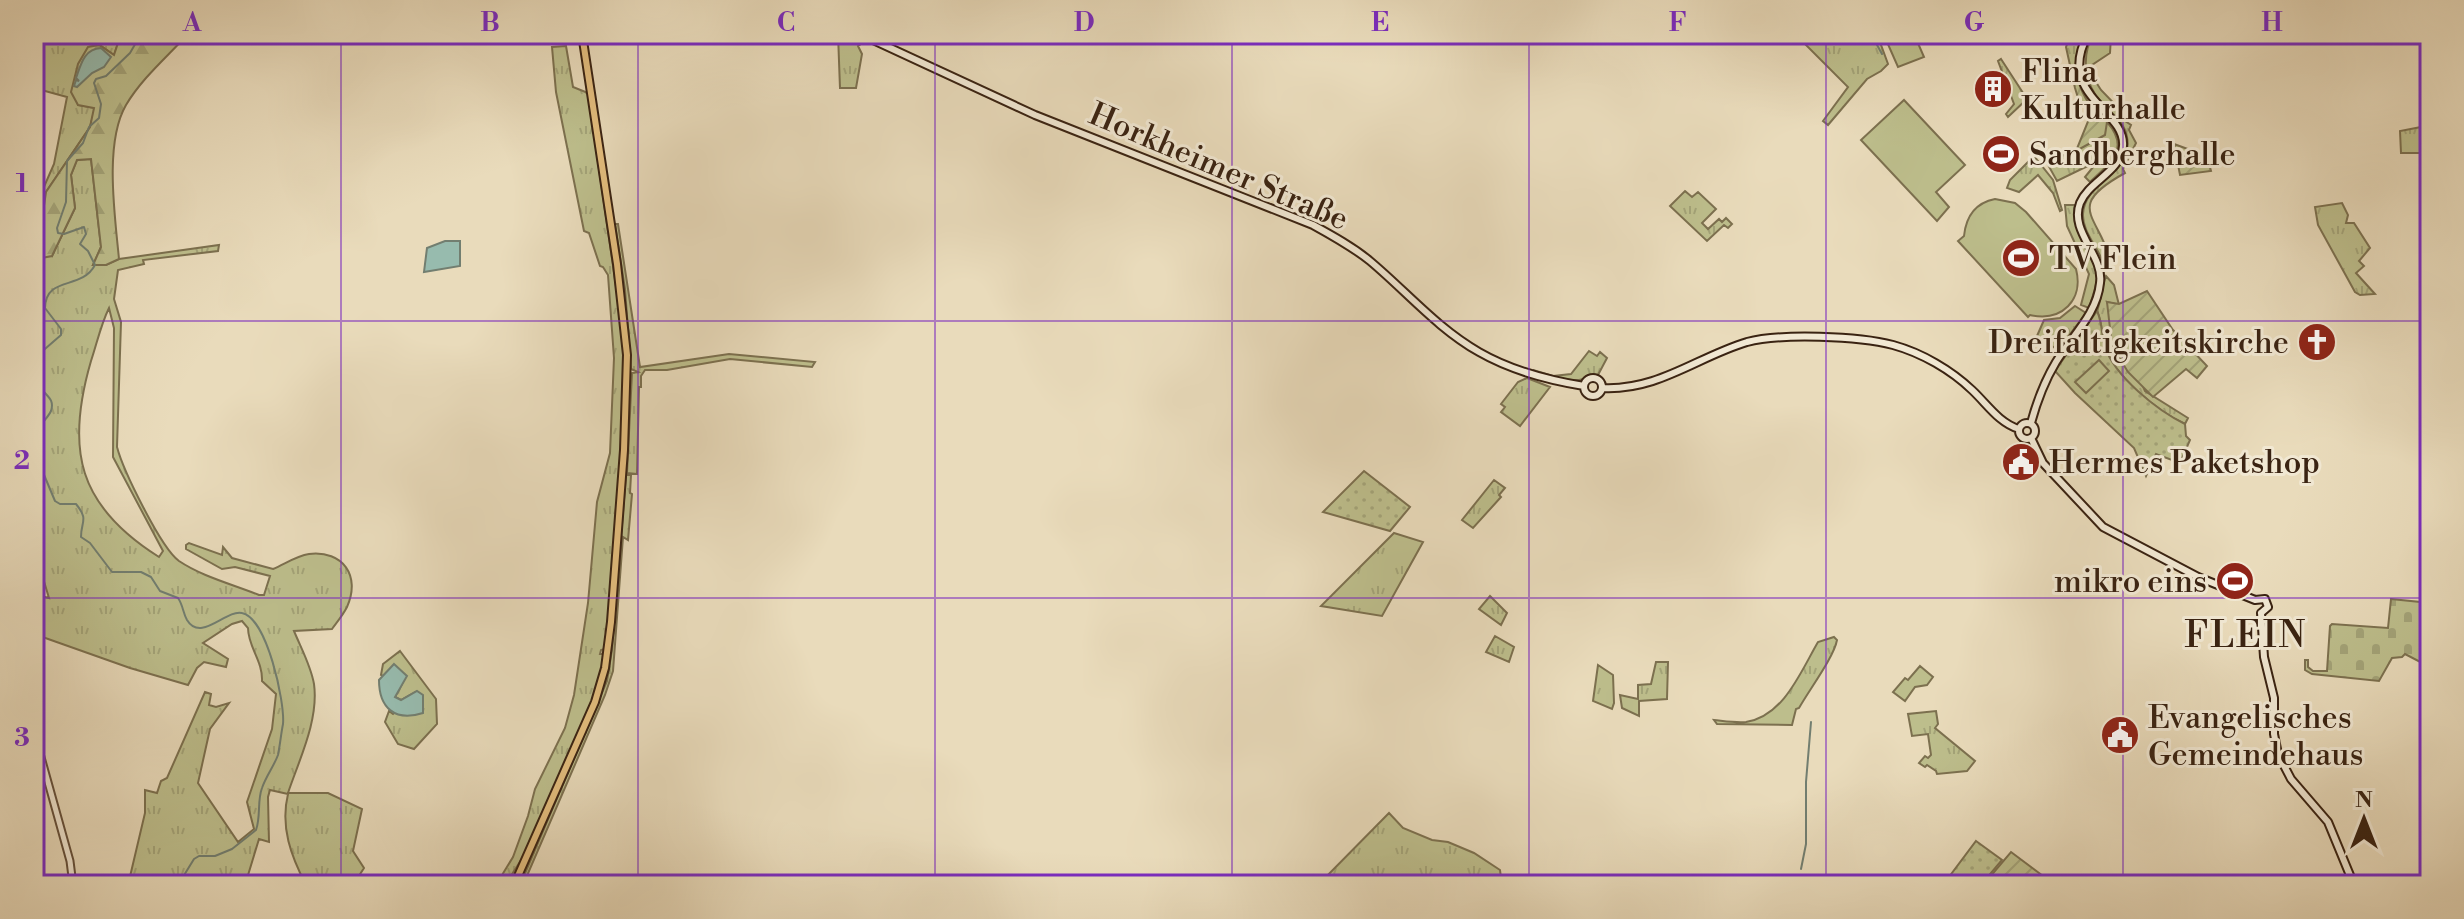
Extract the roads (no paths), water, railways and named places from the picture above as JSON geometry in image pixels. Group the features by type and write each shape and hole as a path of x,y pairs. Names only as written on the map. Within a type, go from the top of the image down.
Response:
{"main road":[{"path":"514,885 599,691 611,622 624,450 627,355 617,264 582,34"},
{"name":"Horkheimer Straße","path":"860,34 999,100 1313,225 1346,243 1371,262 1426,313 1480,352 1530,374 1584,386"},
{"path":"2031,438 2035,431 2031,423 2040,392 2058,358 2090,313 2101,283 2097,260 2081,230 2079,208 2082,199 2115,166 2123,148 2120,130 2093,101 2082,79 2082,52 2088,34"},
{"path":"1602,388 1653,382 1748,342 1791,338 1864,339 1893,345 1935,363 1971,389 2009,426 2019,429 2023,438 2031,438"},
{"path":"1595,378 1602,388 1598,395 1591,396 1584,386 1589,379 1595,378"},
{"path":"2019,429 2024,423 2031,423"},
{"path":"2031,438 2043,463 2103,527 2198,577 2255,600"},
{"path":"2259,597 2267,600 2267,609 2261,613 2253,608 2259,597"},
{"path":"2261,613 2264,657 2274,698 2274,734 2278,754 2291,779 2328,822 2354,885"}],"street":[{"path":"34,732 70,861 73,885"}],"water":[{"path":"101,48 111,57 104,67 77,87 74,86 76,80 79,81 76,78 84,58 91,51"},
{"path":"445,241 460,241 460,266 424,272 427,248"},
{"path":"394,664 407,676 395,697 401,700 417,691 423,695 423,713 404,716 386,705 379,680"}],"waterway":[{"path":"34,432 52,407 38,380 38,355 61,335 61,329 45,308 47,298 51,291 81,278 95,265 88,251 80,244 86,234 84,227 58,233 66,202 67,161 83,143 89,127 99,118 101,104 94,83 96,79 106,76 130,53 141,34"},
{"path":"1871,34 1882,54"},
{"path":"34,451 55,501 76,504 83,517 81,537 90,543 112,572 141,572 151,577 160,591 178,598 187,620 199,628 236,613 251,618 273,662 283,724 278,755 261,793 256,830 232,849 215,856 194,859 178,885"},
{"path":"1801,869 1806,844 1806,782 1811,722"}],"place":[{"name":"Flina Kulturhalle","path":"1993,89"},
{"name":"Sandberghalle","path":"2001,154"},
{"name":"TV Flein","path":"2021,258"},
{"name":"Dreifaltigkeitskirche","path":"2317,342"},
{"name":"Hermes Paketshop","path":"2021,462"},
{"name":"mikro eins","path":"2235,581"},
{"name":"Evangelisches Gemeindehaus","path":"2120,735"}],"district":[{"name":"FLEIN","path":"2246,634"}]}
